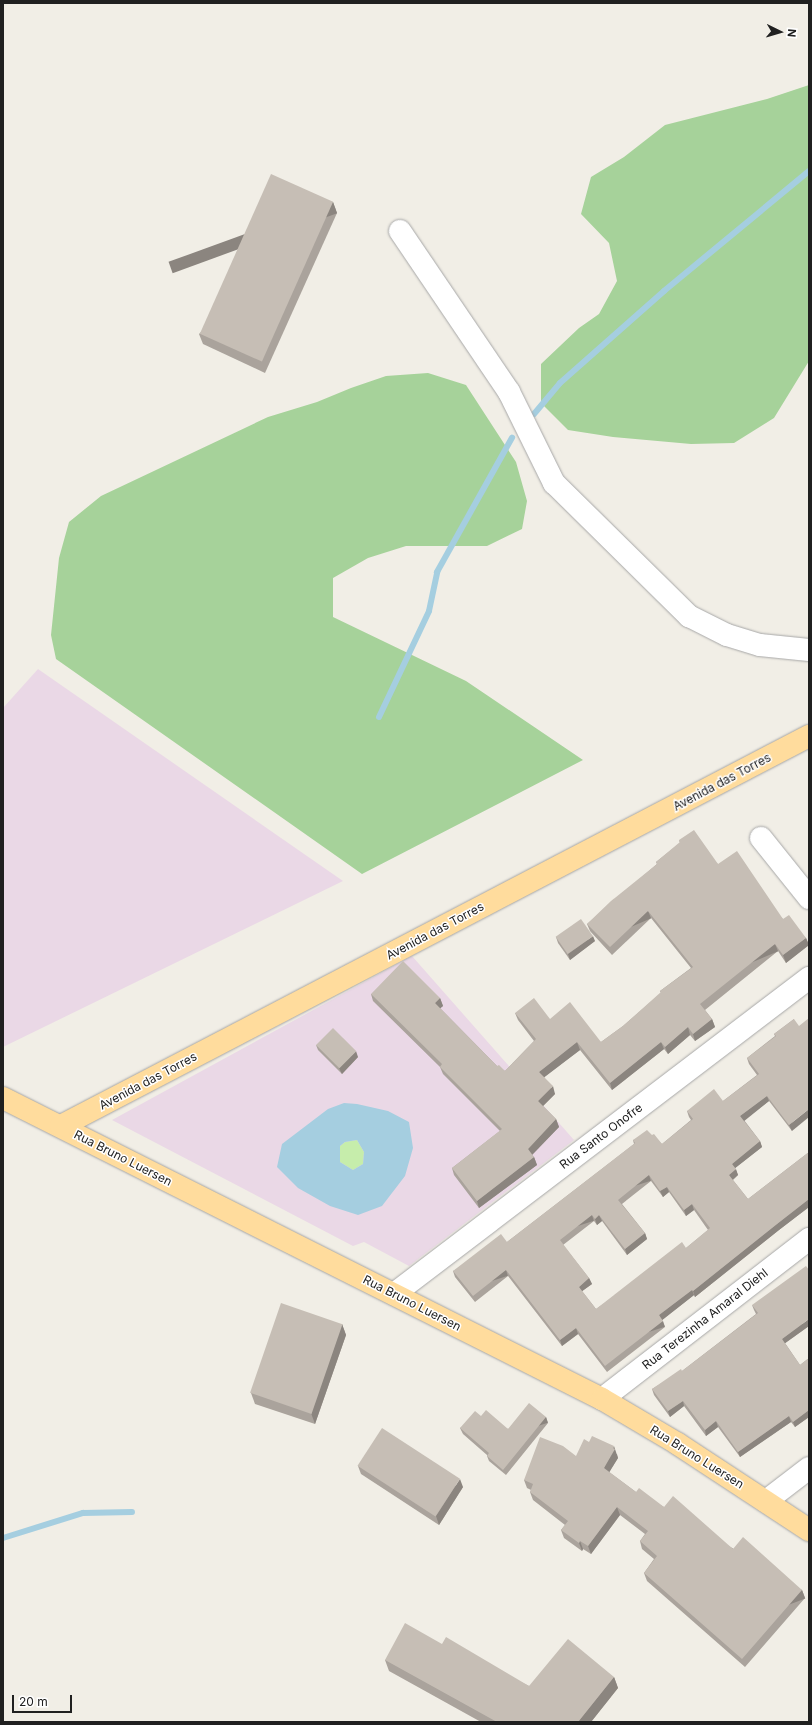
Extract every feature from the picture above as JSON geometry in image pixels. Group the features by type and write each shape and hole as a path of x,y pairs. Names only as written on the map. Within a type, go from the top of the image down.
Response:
{"main road":[{"name":"Avenida das Torres","path":"61,1126 809,736"},
{"name":"Rua Bruno Luersen","path":"3,1098 602,1399 678,1444 809,1530"}],"street":[{"path":"400,231 509,392 554,483 689,616 727,635 760,645 809,650"},
{"path":"761,838 809,898"},
{"name":"Rua Santo Onofre","path":"394,1294 809,978"},
{"name":"Rua Terezinha Amaral Diehl","path":"602,1399 809,1239"},
{"path":"766,1501 809,1468"}],"shaded area":[{"path":"38,669 343,881 3,1047 3,708"},
{"path":"412,956 574,1140 409,1266 364,1242 353,1246 112,1120"}],"green space":[{"path":"809,85 809,361 774,418 734,443 691,444 613,437 568,430 541,403 541,364 579,328 599,314 617,281 609,243 581,214 591,177 624,157 665,125 767,99"},
{"path":"428,373 466,385 516,462 527,501 522,529 487,546 406,546 368,558 333,578 333,617 466,681 583,760 362,874 56,659 51,635 59,558 69,522 101,496 268,417 317,402 386,376"},
{"path":"357,1140 364,1152 363,1164 353,1170 340,1162 340,1146 345,1142"}],"water":[{"path":"344,1103 357,1104 388,1111 409,1122 413,1148 405,1176 382,1206 358,1215 330,1206 298,1188 277,1167 282,1144 328,1109","holes":["357,1140 364,1152 363,1164 353,1170 340,1162 340,1146 345,1142"]}],"building":[{"path":"271,174 333,202 262,362 200,334"},
{"path":"694,830 718,864 737,851 783,919 789,915 806,938 783,955 775,944 700,1004 712,1019 693,1034 688,1027 665,1047 661,1042 610,1083 577,1042 539,1072 553,1086 538,1101 556,1119 528,1149 534,1157 477,1201 452,1168 502,1129 440,1067 442,1064 371,994 403,961 440,998 435,1003 497,1066 499,1065 505,1071 536,1039 515,1013 534,998 550,1019 570,1002 601,1042 623,1026 661,992 660,991 693,967 648,911 610,947 587,924 611,901 657,864 656,862 680,842 679,840"},
{"path":"581,919 593,936 568,954 556,937"},
{"path":"809,1018 809,1109 789,1125 767,1096 740,1116 760,1141 732,1164 736,1169 729,1175 748,1199 809,1152 809,1199 693,1291 692,1290 659,1315 663,1321 605,1366 576,1328 560,1340 506,1270 473,1296 453,1271 501,1234 507,1242 635,1143 633,1140 647,1130 652,1135 654,1134 662,1144 693,1119 687,1111 714,1089 723,1101 759,1074 747,1058 776,1036 774,1034 794,1019 799,1026","holes":["649,1175 660,1191 667,1187 684,1210 692,1204 710,1228 686,1248 682,1242 596,1309 579,1287 589,1278 560,1240 592,1215 595,1219 599,1215 625,1249 645,1233 618,1200"]},
{"path":"333,1028 356,1051 339,1068 316,1045"},
{"path":"806,1266 809,1270 809,1319 782,1339 800,1365 809,1358 809,1410 793,1422 789,1416 738,1452 716,1421 705,1430 683,1401 668,1411 652,1389 681,1369 682,1371 758,1313 752,1305"},
{"path":"281,1303 342,1324 312,1414 250,1393"},
{"path":"529,1403 546,1417 503,1470 487,1456 489,1453 460,1428 475,1411 481,1416 486,1410 508,1429"},
{"path":"382,1428 460,1479 435,1516 357,1466"},
{"path":"592,1436 614,1446 613,1448 615,1449 604,1468 636,1492 639,1488 664,1507 673,1496 733,1549 743,1537 802,1590 742,1659 644,1573 657,1556 640,1541 648,1531 617,1507 588,1546 580,1541 579,1543 561,1530 568,1521 530,1492 533,1484 524,1480 540,1437 563,1446 576,1456 584,1439 589,1442"},
{"path":"405,1623 442,1644 446,1637 529,1686 568,1639 614,1677 578,1722 497,1722 385,1660"}],"waterway":[{"path":"534,414 560,383 664,291 809,171"},
{"path":"379,717 429,611 437,572 512,438"},
{"path":"3,1538 83,1513 132,1512"}]}
